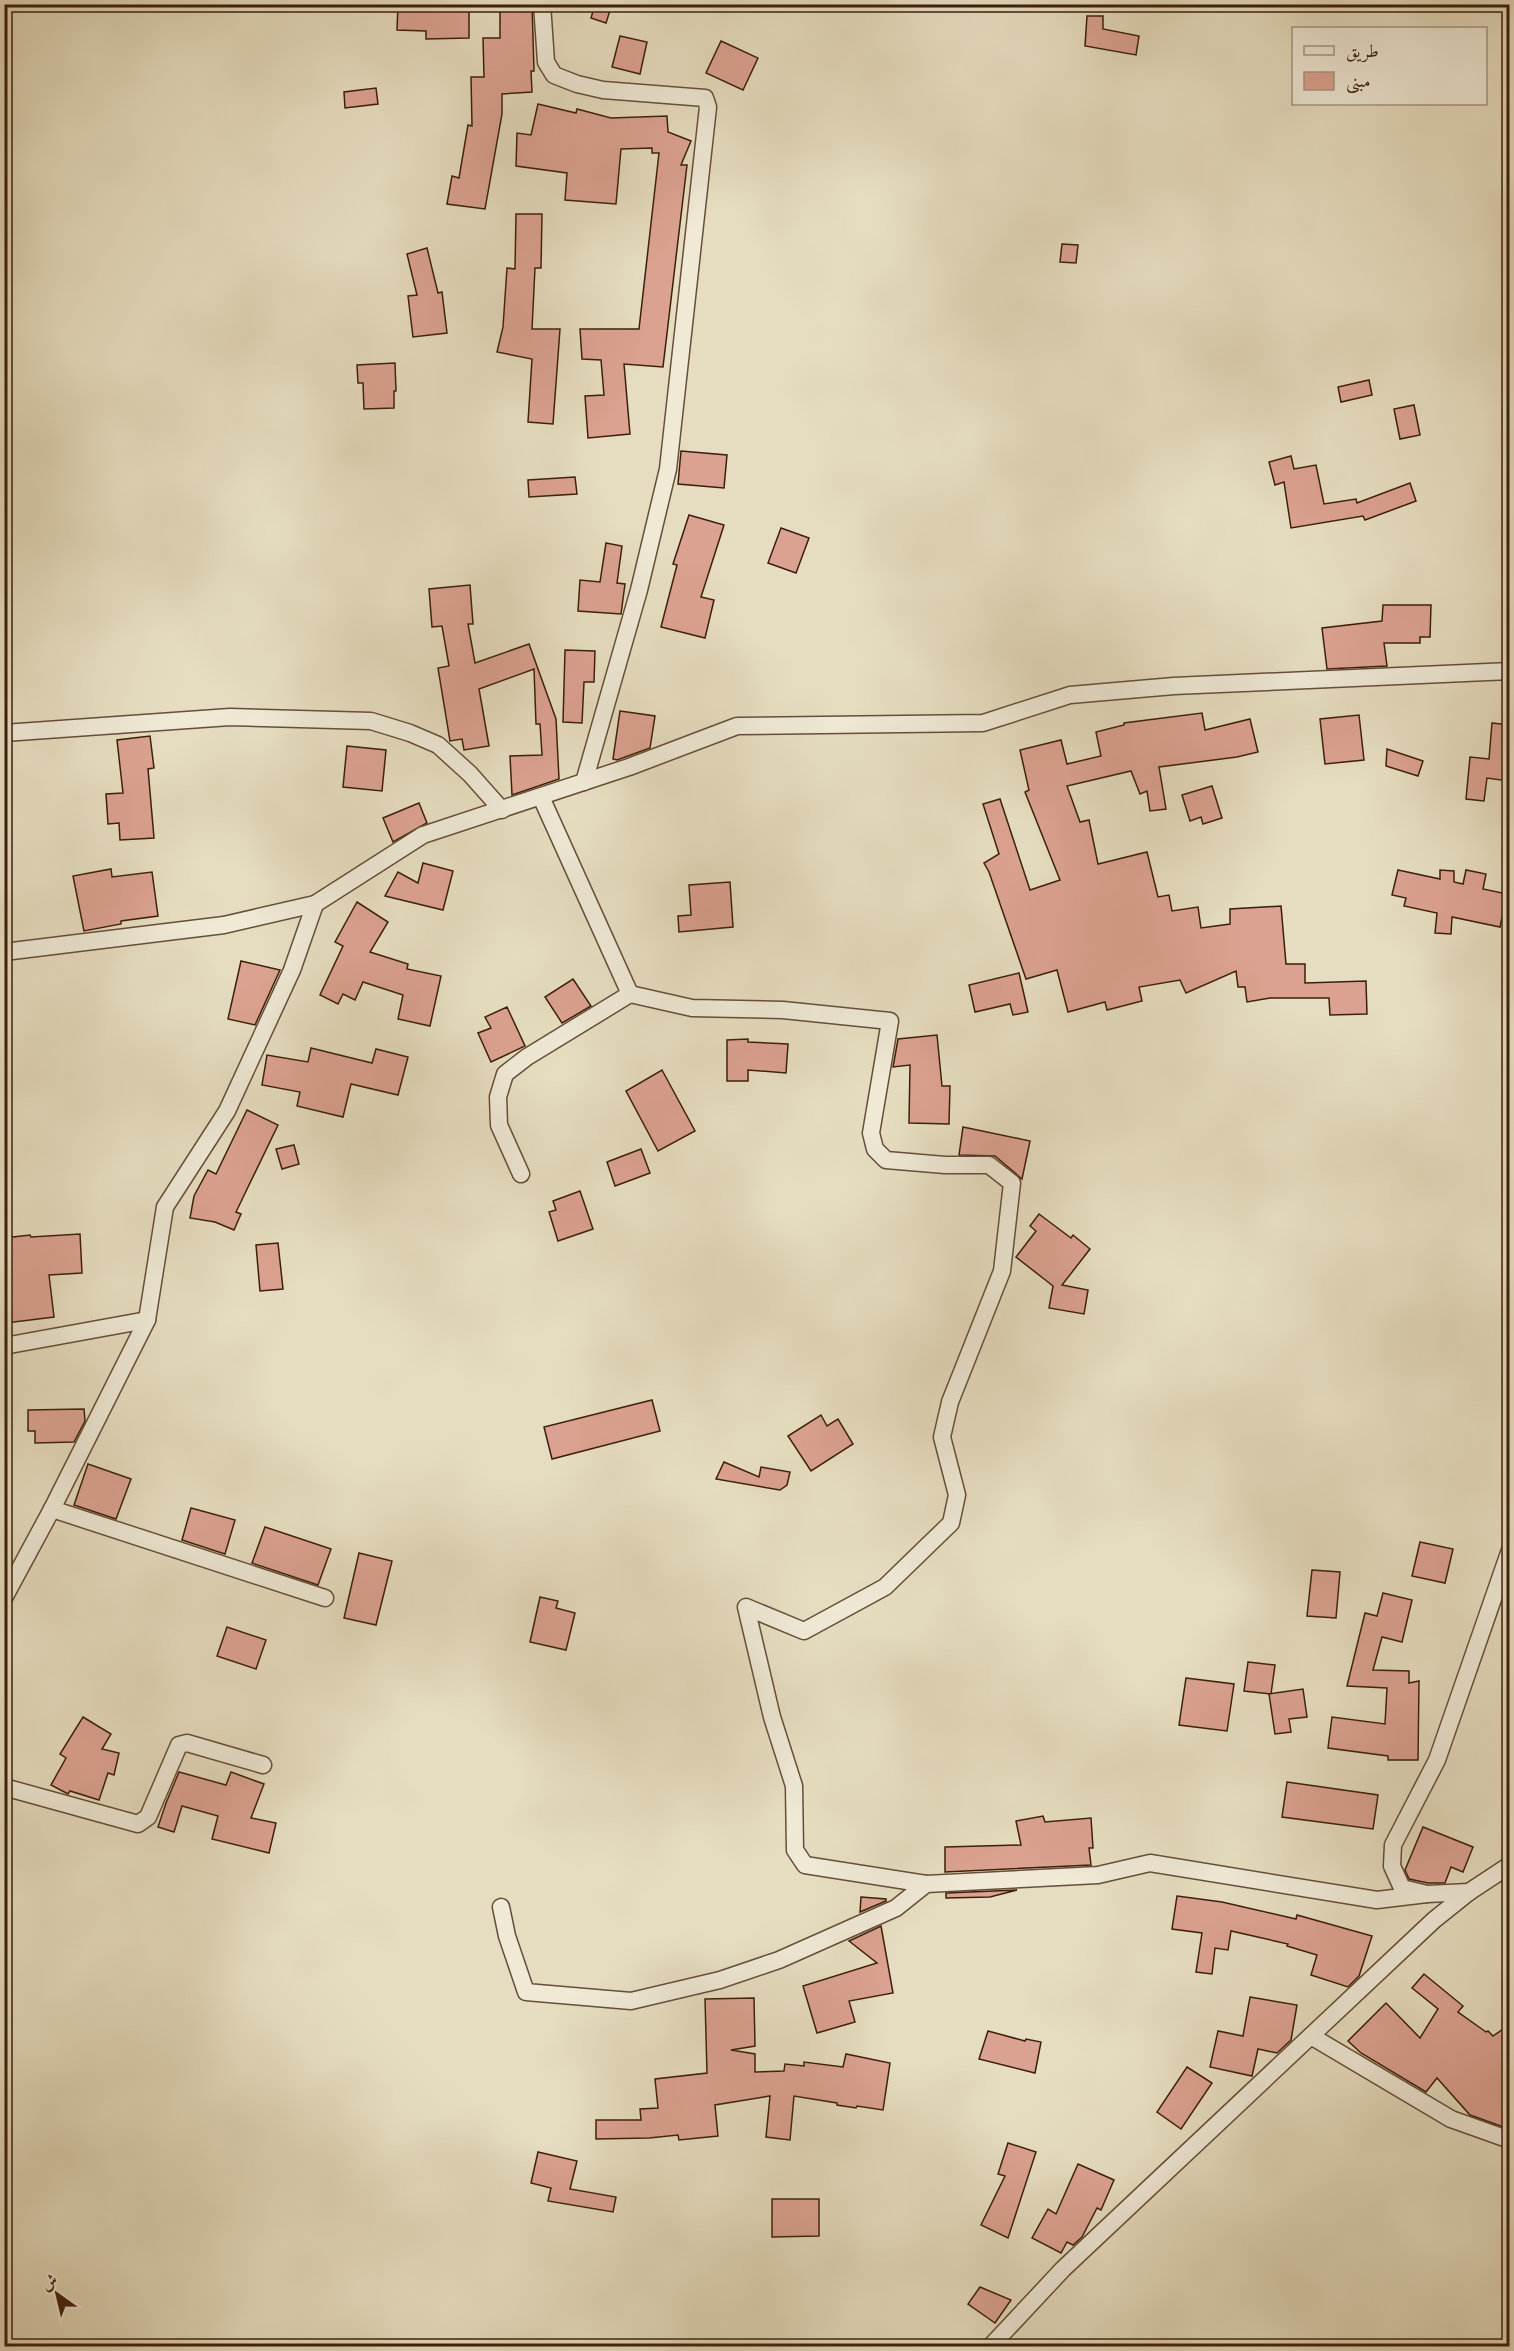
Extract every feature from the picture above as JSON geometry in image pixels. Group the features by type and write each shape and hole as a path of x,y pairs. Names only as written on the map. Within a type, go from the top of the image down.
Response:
{"street":[{"path":"542,4 546,62 554,75 577,84 603,90 705,98 708,107 668,469 639,590 584,782"},
{"path":"4,952 224,925 315,904 423,835 541,797 737,726 983,723 1070,695 1174,686 1509,671"},
{"path":"4,733 230,717 371,721 411,733 438,745 470,774 502,810"},
{"path":"541,797 630,994"},
{"path":"4,1598 52,1509 147,1320 165,1207 226,1111 292,970 315,904"},
{"path":"521,1174 499,1125 498,1097 505,1074 527,1057 630,994 692,1008 783,1010 890,1021 871,1133 875,1149 886,1160 945,1165 989,1165 1012,1183 1002,1271 950,1402 942,1437 957,1495 951,1523 885,1587 804,1631 746,1607 772,1717 794,1785 795,1850 805,1865 926,1884 1098,1875 1150,1863 1377,1900 1469,1892"},
{"path":"4,1346 147,1320"},
{"path":"52,1509 325,1598"},
{"path":"1427,1894 1402,1888 1392,1866 1393,1845 1437,1760 1509,1550"},
{"path":"4,1787 138,1824 148,1817 179,1745 187,1743 263,1765"},
{"path":"991,2346 1063,2269 1434,1920 1469,1892 1509,1865"},
{"path":"501,1907 507,1936 526,1992 631,2001 720,1980 778,1960 896,1908 926,1884"},
{"path":"1311,2036 1452,2119 1509,2140"}],"building":[{"path":"398,4 469,4 469,38 426,39 426,31 397,30"},
{"path":"500,4 532,4 534,71 531,71 532,92 502,94 502,114 485,209 447,204 452,176 459,178 468,125 472,126 471,77 484,77 483,38 500,38"},
{"path":"595,4 612,4 606,23 591,18"},
{"path":"1087,16 1103,16 1103,29 1139,36 1136,55 1085,46"},
{"path":"620,36 647,42 640,74 612,67"},
{"path":"721,41 758,58 743,90 706,73"},
{"path":"376,88 378,104 345,108 344,92"},
{"path":"538,104 576,113 577,109 611,118 667,116 668,132 691,141 681,165 687,165 663,367 624,364 630,434 588,438 585,396 604,395 601,360 582,359 580,329 639,329 659,153 652,153 652,148 621,149 616,204 565,200 567,173 516,166 517,133 531,135"},
{"path":"516,214 542,214 541,268 535,268 532,329 560,329 553,424 528,422 532,359 497,352 503,327 507,268 515,269"},
{"path":"1062,244 1078,245 1076,263 1060,262"},
{"path":"427,248 438,293 442,292 447,333 413,337 408,296 417,295 407,254"},
{"path":"395,363 394,408 364,409 363,383 358,383 357,365"},
{"path":"1369,380 1372,395 1341,402 1338,387"},
{"path":"1414,405 1420,435 1400,439 1394,409"},
{"path":"681,451 727,455 724,488 678,484"},
{"path":"1291,456 1294,469 1316,465 1324,504 1356,499 1357,503 1410,483 1416,501 1365,520 1363,516 1291,528 1284,482 1275,485 1269,462"},
{"path":"575,477 577,494 529,497 528,480"},
{"path":"689,515 724,525 701,597 714,600 705,638 661,627 677,565 673,564"},
{"path":"781,528 809,538 796,573 768,563"},
{"path":"606,543 622,546 617,583 625,584 621,614 578,611 580,580 600,582"},
{"path":"470,585 473,624 468,624 475,663 529,644 556,719 559,779 512,795 510,756 542,755 540,724 536,724 534,669 479,689 489,746 464,750 462,739 450,741 438,668 449,666 442,626 432,627 429,589"},
{"path":"1383,605 1431,605 1430,637 1420,637 1420,643 1384,643 1387,666 1327,669 1322,628 1382,621"},
{"path":"565,650 595,651 594,682 584,682 582,723 563,722"},
{"path":"620,711 655,716 650,748 617,760 613,759"},
{"path":"1202,713 1205,730 1250,719 1258,752 1159,767 1166,809 1150,811 1147,791 1140,794 1131,771 1067,786 1080,822 1089,820 1098,864 1147,852 1158,897 1169,895 1172,911 1198,907 1201,928 1230,924 1230,909 1281,906 1286,964 1305,964 1305,983 1366,981 1367,1014 1330,1015 1329,998 1270,998 1247,1002 1245,987 1238,987 1236,971 1186,993 1180,980 1139,987 1142,1001 1107,1010 1105,1002 1068,1012 1057,970 1026,979 984,863 999,854 983,804 1000,799 1030,890 1060,880 1025,792 1029,790 1020,750 1061,740 1067,764 1101,756 1096,732 1124,725 1124,723"},
{"path":"1359,715 1364,760 1325,764 1320,719"},
{"path":"1492,723 1509,725 1508,781 1487,778 1484,801 1466,799 1470,757 1489,759"},
{"path":"150,736 154,768 148,769 154,838 120,840 119,823 108,824 106,794 123,793 117,740"},
{"path":"347,746 386,750 382,791 343,787"},
{"path":"1387,749 1423,761 1418,776 1386,766"},
{"path":"1212,786 1222,818 1203,824 1201,817 1190,821 1182,795"},
{"path":"419,803 427,823 393,842 383,818"},
{"path":"423,863 453,871 443,910 385,896 398,872 418,883"},
{"path":"111,869 112,877 152,872 158,916 121,921 121,924 84,931 73,876"},
{"path":"1398,870 1440,879 1440,870 1454,871 1454,882 1463,884 1466,870 1486,874 1483,889 1507,894 1500,927 1452,917 1451,934 1435,933 1437,913 1404,906 1406,898 1392,895"},
{"path":"730,882 733,927 679,932 678,916 691,915 689,885"},
{"path":"357,902 388,922 370,952 408,964 407,969 441,976 430,1026 398,1019 403,995 363,982 355,1000 343,994 338,1004 320,995 343,946 335,942"},
{"path":"241,961 280,970 255,1025 228,1019"},
{"path":"1019,973 1028,1012 1013,1015 1010,1004 975,1012 969,985"},
{"path":"573,979 591,1006 562,1023 545,997"},
{"path":"507,1007 525,1046 491,1062 478,1033 491,1028 485,1017"},
{"path":"937,1035 942,1086 950,1086 949,1124 909,1123 910,1065 893,1067 898,1039"},
{"path":"748,1039 748,1042 788,1044 786,1073 748,1070 748,1081 727,1081 727,1040"},
{"path":"311,1048 372,1063 376,1049 408,1057 398,1095 351,1084 343,1117 297,1106 300,1092 262,1085 267,1055 308,1062"},
{"path":"662,1070 695,1131 658,1151 626,1091"},
{"path":"247,1110 278,1125 236,1212 241,1214 234,1230 215,1222 190,1218 194,1196 208,1170 216,1174"},
{"path":"963,1127 1030,1141 1022,1179 995,1156 959,1155"},
{"path":"294,1145 299,1164 282,1169 276,1149"},
{"path":"641,1149 650,1173 615,1186 607,1162"},
{"path":"580,1191 593,1229 558,1241 549,1212 556,1210 553,1201"},
{"path":"1039,1214 1071,1238 1073,1235 1090,1249 1062,1285 1088,1290 1084,1314 1049,1308 1053,1286 1016,1257 1036,1231 1030,1226"},
{"path":"80,1234 82,1273 49,1275 54,1317 6,1323 4,1238"},
{"path":"278,1243 283,1289 260,1291 256,1245"},
{"path":"652,1400 660,1431 552,1459 544,1427"},
{"path":"84,1409 85,1421 74,1442 35,1443 35,1431 28,1431 28,1410"},
{"path":"821,1415 827,1426 838,1419 853,1444 811,1471 788,1436"},
{"path":"724,1462 759,1477 761,1467 790,1472 787,1485 780,1490 716,1479"},
{"path":"88,1464 131,1479 116,1519 74,1505"},
{"path":"191,1508 235,1520 225,1554 182,1540"},
{"path":"265,1527 331,1549 318,1585 252,1563"},
{"path":"1420,1542 1453,1549 1445,1583 1412,1576"},
{"path":"359,1553 392,1561 376,1625 344,1618"},
{"path":"1312,1570 1340,1572 1336,1618 1307,1616"},
{"path":"1383,1593 1412,1600 1402,1642 1382,1637 1373,1670 1409,1671 1409,1683 1419,1681 1418,1760 1388,1760 1388,1756 1328,1748 1332,1717 1385,1724 1387,1688 1347,1686 1365,1613 1377,1616"},
{"path":"540,1597 558,1601 556,1608 575,1613 566,1650 530,1642"},
{"path":"227,1627 266,1640 256,1669 217,1656"},
{"path":"1248,1662 1275,1665 1271,1694 1244,1691"},
{"path":"1186,1678 1234,1684 1227,1731 1179,1725"},
{"path":"1303,1689 1307,1717 1289,1719 1291,1732 1275,1734 1269,1694"},
{"path":"83,1717 111,1734 102,1749 119,1753 114,1775 108,1773 99,1800 70,1791 68,1794 51,1785 66,1758 60,1754"},
{"path":"179,1772 226,1785 231,1772 264,1784 251,1818 276,1823 269,1853 212,1839 218,1816 182,1806 174,1832 158,1827"},
{"path":"1287,1782 1378,1795 1373,1829 1282,1817"},
{"path":"1043,1816 1045,1822 1091,1818 1093,1848 1089,1848 1091,1865 945,1872 945,1847 1021,1845 1016,1821"},
{"path":"1423,1827 1473,1847 1463,1872 1451,1867 1445,1883 1428,1883 1409,1879 1405,1870"},
{"path":"1017,1890 990,1897 946,1898 946,1893"},
{"path":"1177,1896 1222,1902 1296,1919 1297,1915 1372,1936 1359,1976 1348,1987 1311,1975 1317,1955 1287,1946 1288,1944 1231,1931 1228,1950 1215,1948 1212,1974 1196,1972 1202,1933 1172,1929"},
{"path":"861,1897 886,1899 886,1901 860,1912"},
{"path":"881,1926 893,1993 849,2001 855,2022 817,2033 803,1986 877,1963 849,1941"},
{"path":"1424,1974 1463,2006 1458,2012 1486,2032 1488,2031 1493,2036 1509,2025 1509,2129 1470,2115 1437,2078 1426,2092 1361,2053 1348,2041 1386,2003 1420,2038 1438,2009 1412,1988"},
{"path":"1250,1997 1297,2005 1291,2040 1277,2053 1258,2049 1252,2076 1210,2067 1218,2031 1243,2036"},
{"path":"754,1998 755,2046 731,2050 755,2054 755,2072 784,2071 785,2064 804,2066 804,2062 843,2067 846,2054 890,2063 883,2110 857,2106 856,2108 794,2096 790,2140 766,2137 770,2096 715,2105 718,2136 679,2140 678,2135 596,2139 596,2120 641,2120 640,2109 658,2108 655,2079 707,2073 705,1999"},
{"path":"988,2031 1025,2041 1026,2039 1041,2042 1035,2073 979,2059"},
{"path":"1187,2067 1212,2083 1181,2129 1157,2112"},
{"path":"1008,2143 1036,2152 1008,2238 981,2225 1005,2176 998,2174"},
{"path":"538,2152 577,2161 570,2189 616,2197 613,2212 548,2201 551,2188 531,2183"},
{"path":"1078,2164 1114,2180 1101,2210 1097,2208 1082,2237 1073,2245 1067,2242 1061,2253 1032,2238 1048,2209 1056,2214"},
{"path":"772,2199 819,2199 819,2236 772,2237"},
{"path":"980,2287 1011,2300 995,2323 968,2304"}]}
